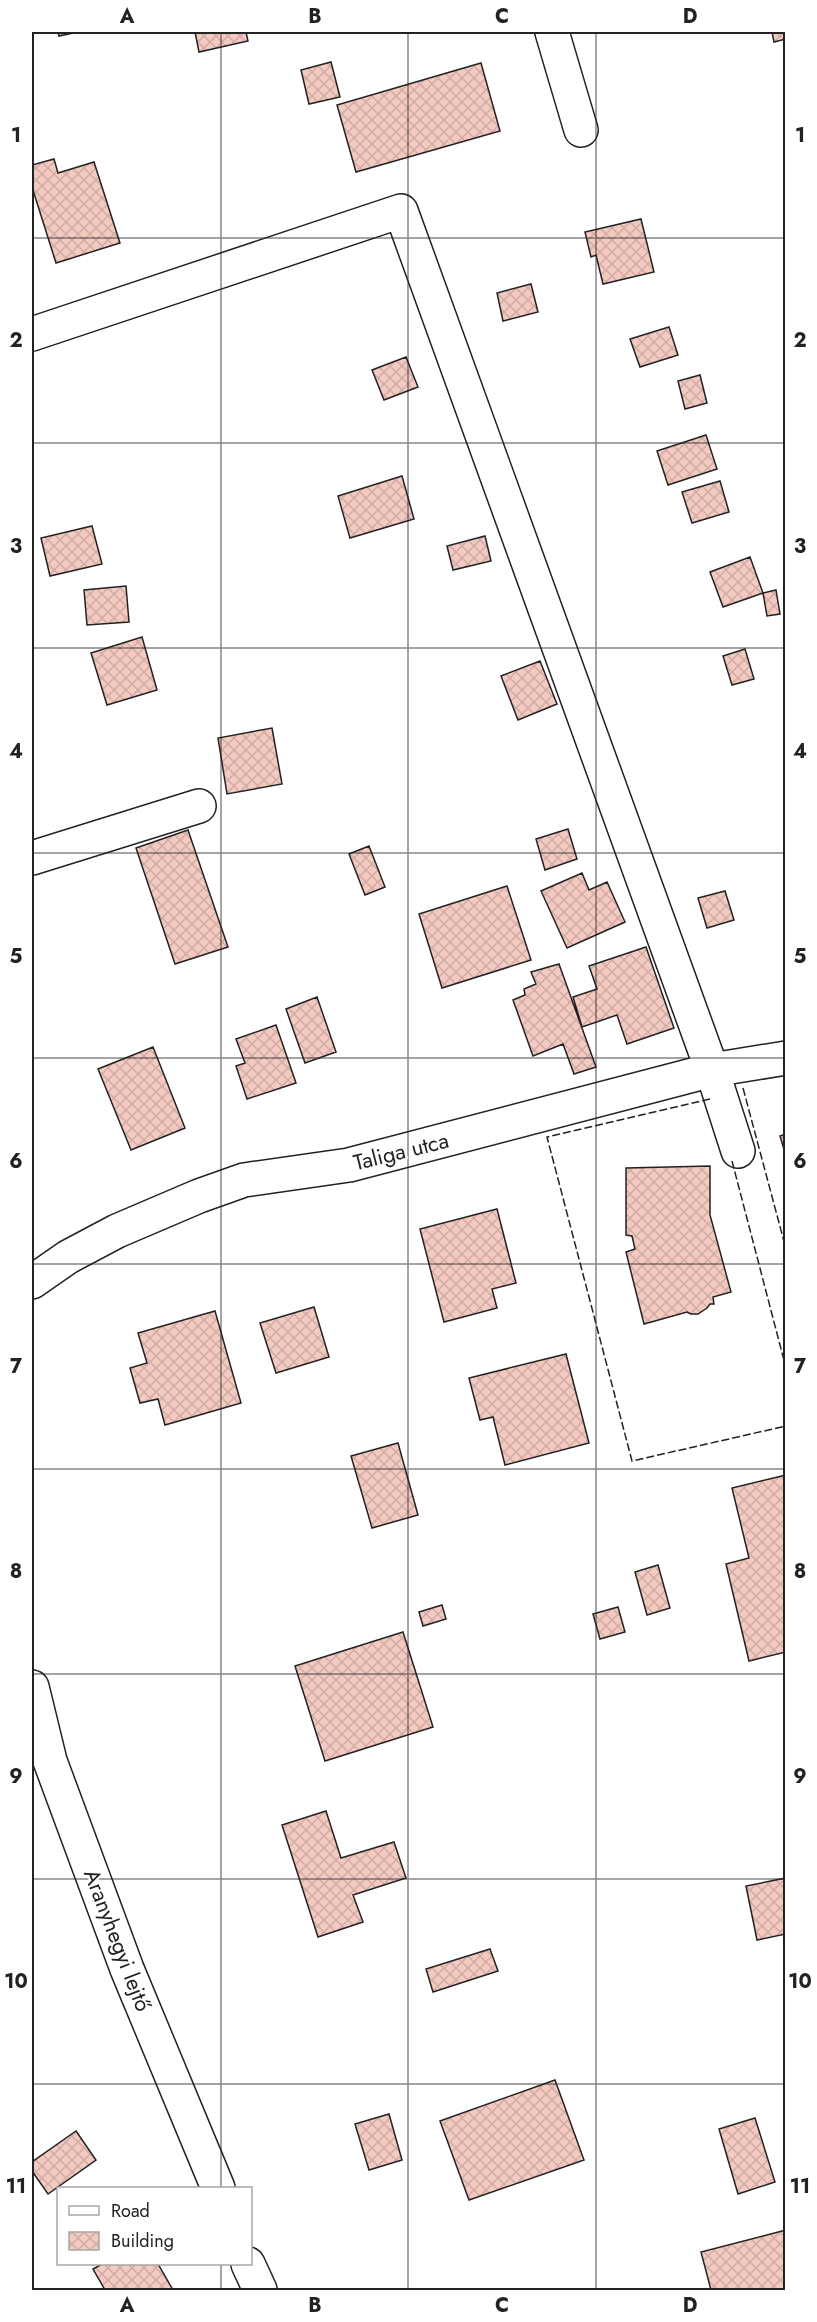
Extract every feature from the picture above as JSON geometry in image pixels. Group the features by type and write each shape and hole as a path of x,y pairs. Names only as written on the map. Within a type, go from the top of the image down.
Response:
{"street":[{"path":"552,32 581,130"},
{"path":"32,334 401,211 711,1070 738,1151"},
{"path":"32,858 199,806"},
{"name":"Taliga utca","path":"32,1282 68,1257 117,1231 199,1196 244,1180 349,1165 711,1070 786,1058"},
{"name":"Aranyhegyi lejtő","path":"32,1687 50,1761 115,1936 218,2187"},
{"path":"248,2265 260,2290"}],"building":[{"path":"58,32 78,32 59,36"},
{"path":"195,32 246,32 248,41 199,52"},
{"path":"772,32 786,32 786,39 774,42"},
{"path":"331,62 340,97 309,104 301,70"},
{"path":"481,63 500,131 356,172 337,105"},
{"path":"54,159 58,173 94,162 120,243 56,263 32,187 32,165"},
{"path":"641,219 654,272 603,284 596,255 591,257 585,232"},
{"path":"531,284 538,312 503,321 497,293"},
{"path":"669,327 678,355 640,367 630,339"},
{"path":"406,357 418,387 384,400 372,370"},
{"path":"700,375 707,403 685,409 678,381"},
{"path":"706,435 717,469 668,485 657,451"},
{"path":"402,476 414,519 350,538 338,496"},
{"path":"720,481 729,512 692,523 682,492"},
{"path":"92,526 102,564 50,576 41,538"},
{"path":"485,536 491,561 453,570 447,546"},
{"path":"750,557 763,593 723,607 710,572"},
{"path":"126,586 129,622 87,625 84,590"},
{"path":"776,590 780,614 767,616 763,593"},
{"path":"142,637 157,690 107,705 91,653"},
{"path":"745,649 754,679 732,685 723,656"},
{"path":"540,661 557,704 518,720 501,676"},
{"path":"272,728 282,784 227,794 218,738"},
{"path":"568,829 577,859 545,870 536,839"},
{"path":"188,830 228,947 175,964 136,848"},
{"path":"369,846 385,887 365,895 349,854"},
{"path":"582,873 589,890 607,882 625,922 567,948 541,891"},
{"path":"507,886 531,960 442,988 419,914"},
{"path":"725,891 734,920 707,928 698,898"},
{"path":"646,947 674,1028 627,1044 617,1015 582,1027 573,997 597,989 589,966"},
{"path":"559,964 596,1067 574,1074 563,1044 533,1056 513,1000 525,995 524,989 536,984 531,972"},
{"path":"317,997 336,1052 305,1063 286,1009"},
{"path":"276,1025 296,1083 247,1099 236,1066 245,1063 236,1039"},
{"path":"153,1047 185,1128 131,1150 98,1069"},
{"path":"786,1134 786,1156 780,1136"},
{"path":"710,1166 710,1215 731,1292 713,1297 714,1304 710,1304 698,1314 687,1312 644,1324 626,1252 635,1249 632,1236 626,1235 626,1168"},
{"path":"497,1209 516,1283 492,1289 497,1308 444,1322 420,1229"},
{"path":"314,1307 329,1357 276,1373 260,1323"},
{"path":"215,1311 241,1403 165,1425 158,1399 140,1403 130,1368 147,1363 138,1333"},
{"path":"566,1354 589,1443 505,1465 493,1417 480,1420 469,1378"},
{"path":"398,1443 418,1515 372,1528 351,1456"},
{"path":"786,1475 786,1652 749,1661 726,1564 749,1558 732,1488"},
{"path":"658,1565 670,1608 647,1615 635,1572"},
{"path":"442,1605 446,1619 423,1626 419,1612"},
{"path":"618,1607 625,1632 600,1639 593,1614"},
{"path":"403,1632 433,1727 325,1761 295,1666"},
{"path":"326,1811 341,1858 394,1842 406,1878 353,1895 363,1922 318,1937 282,1825"},
{"path":"786,1878 786,1934 757,1940 746,1886"},
{"path":"490,1949 498,1971 433,1992 426,1969"},
{"path":"555,2080 584,2160 469,2200 440,2121"},
{"path":"389,2114 402,2160 369,2170 355,2124"},
{"path":"755,2118 775,2182 738,2194 719,2129"},
{"path":"76,2131 96,2160 48,2194 32,2171 32,2162"},
{"path":"786,2230 786,2290 711,2290 701,2252"},
{"path":"100,2265 159,2265 173,2290 105,2290 93,2269"}],"fence":[{"path":"743,1088 786,1249"},
{"path":"710,1099 547,1137 632,1461 786,1426"},
{"path":"732,1161 786,1368"}]}
